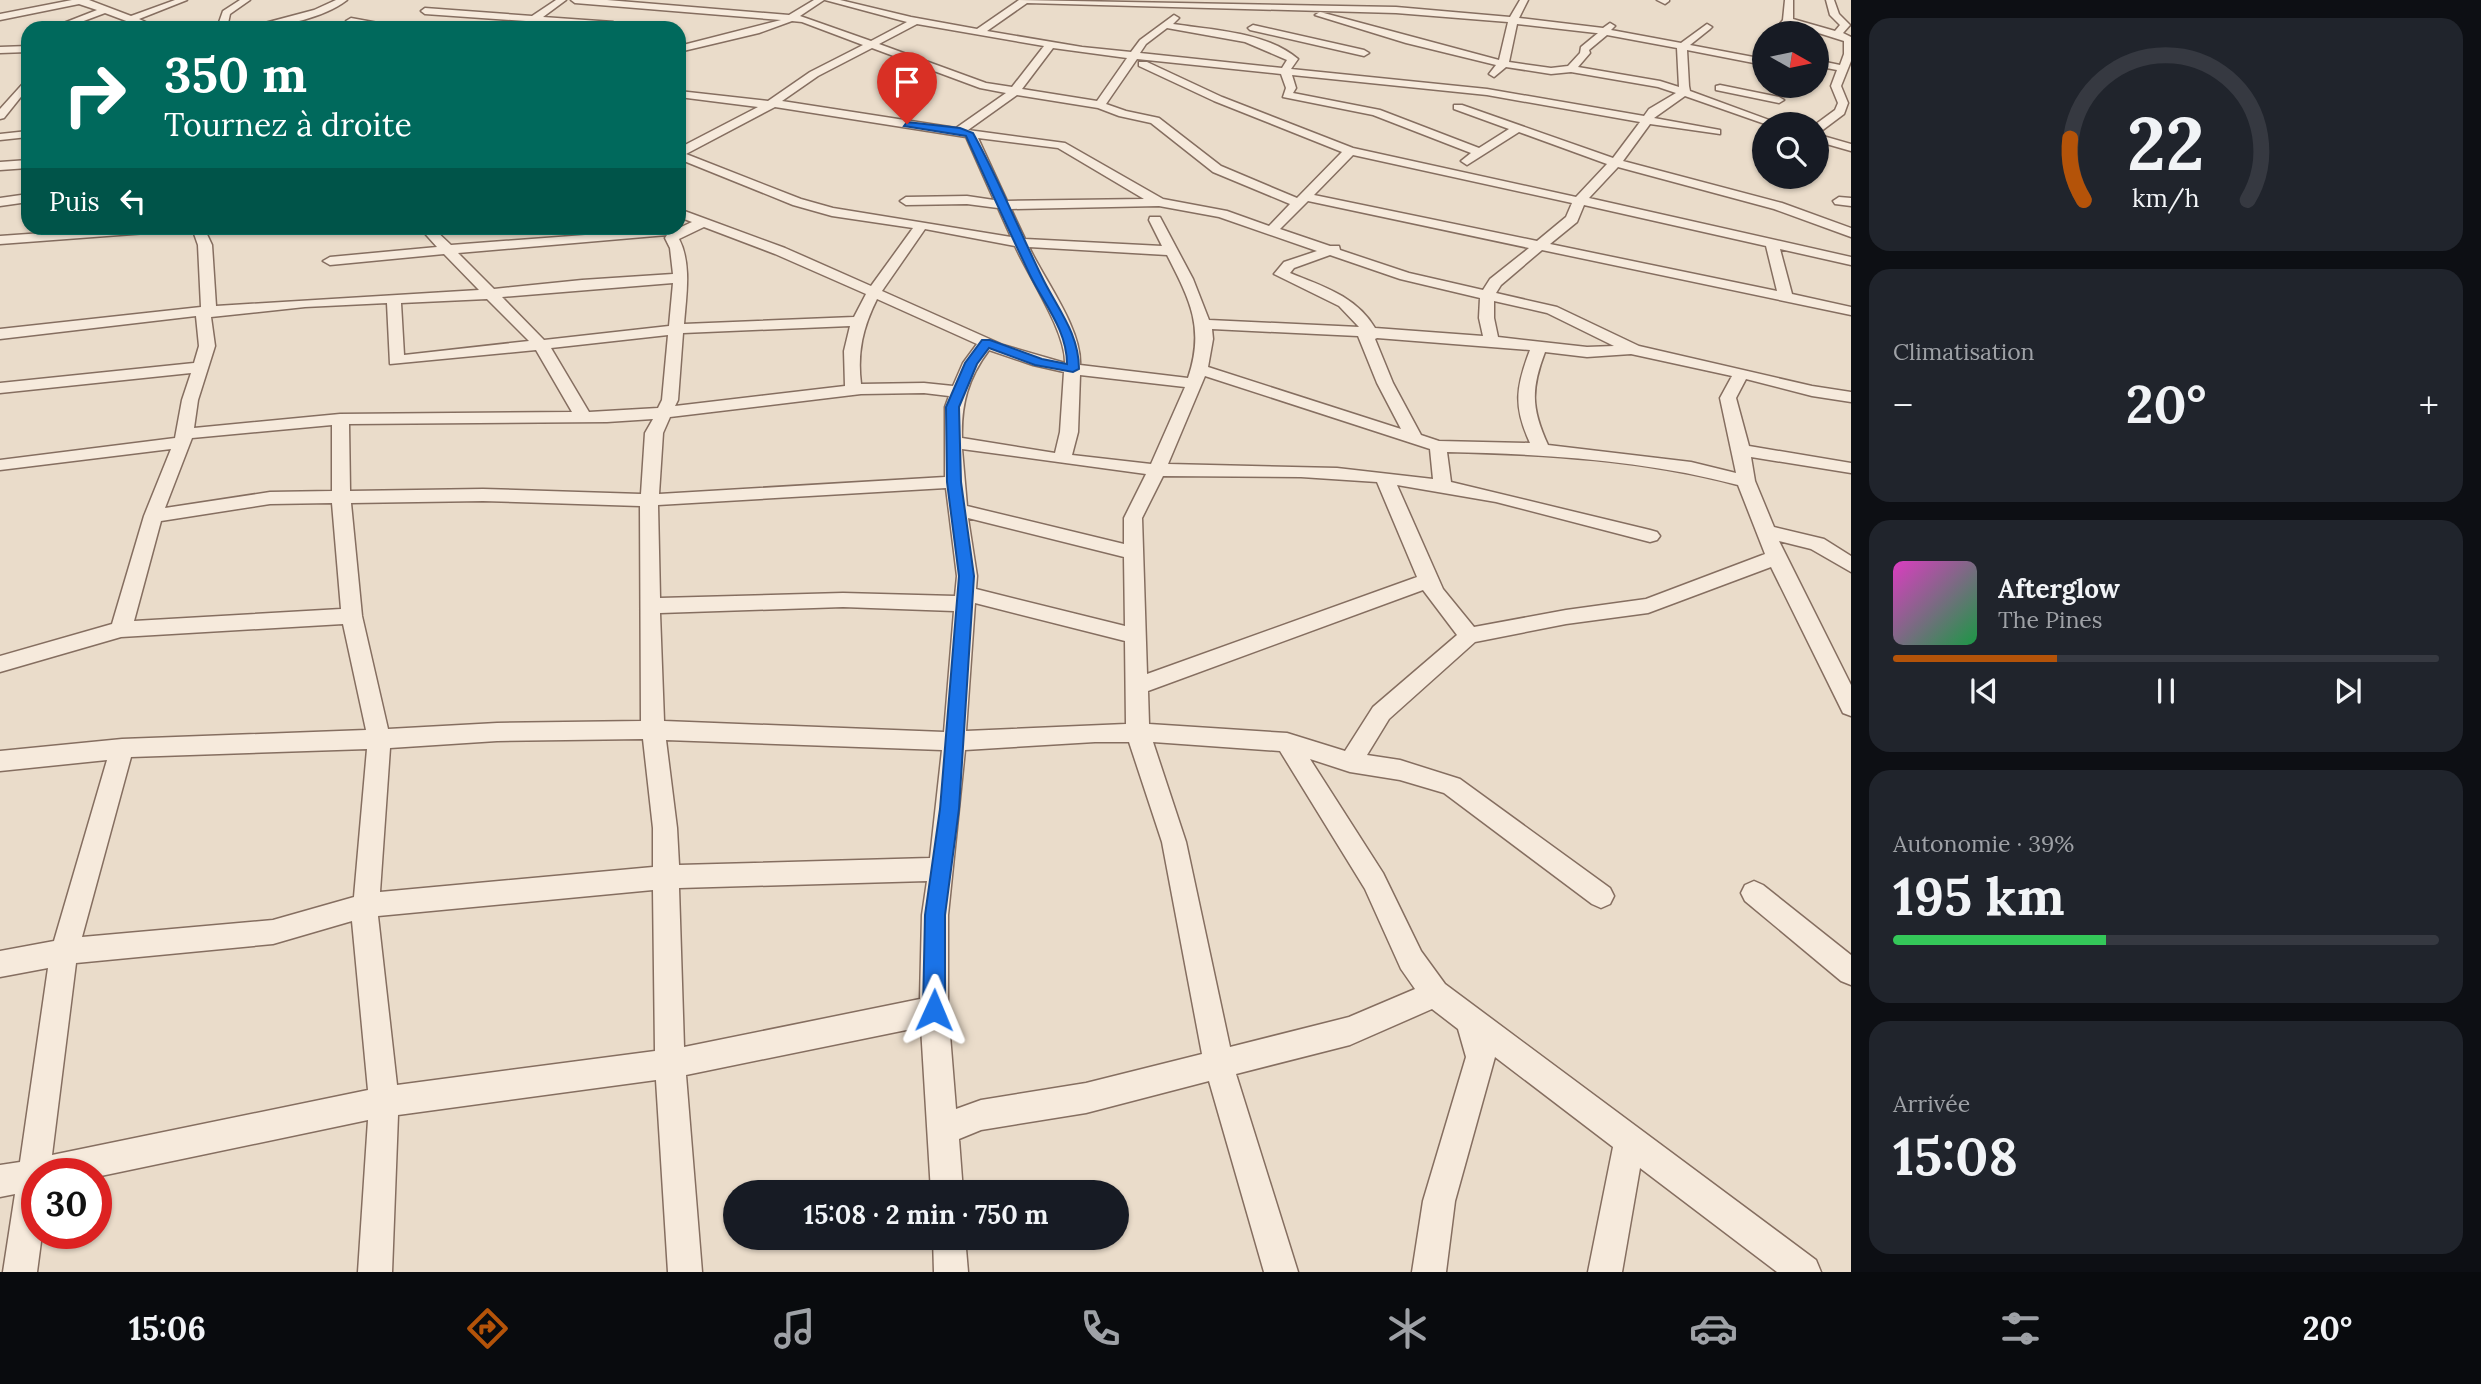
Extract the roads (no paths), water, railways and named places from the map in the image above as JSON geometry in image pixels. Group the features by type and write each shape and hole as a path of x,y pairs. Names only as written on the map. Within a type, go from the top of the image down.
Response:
{"street":[{"path":"128,18 155,0"},
{"path":"128,18 183,0"},
{"path":"224,21 226,13 246,0"},
{"path":"531,21 562,0"},
{"path":"575,0 803,19 984,86 1100,105 1123,114 1154,120 1217,169 1303,201 1851,308"},
{"path":"714,11 725,0"},
{"path":"686,47 756,31 791,17 820,0"},
{"path":"829,0 916,21 1130,58 1285,70 1348,69 1716,132"},
{"path":"979,32 1026,0 1195,2 1408,10 1513,20 1604,32 1752,60"},
{"path":"1487,92 1491,76 1504,63 1505,44 1513,20 1524,0"},
{"path":"1788,21 1789,0"},
{"path":"0,17 83,1 136,21"},
{"path":"310,1 338,2"},
{"path":"282,21 338,2"},
{"path":"1100,105 1143,42 1195,2"},
{"path":"1833,2 1835,15 1848,26 1837,34"},
{"path":"1220,35 1253,28 1289,7"},
{"path":"1289,7 1375,44"},
{"path":"75,21 106,10"},
{"path":"425,11 550,21"},
{"path":"1571,69 1585,53 1584,49 1590,42 1616,20"},
{"path":"686,150 772,104 814,74 916,21"},
{"path":"1164,25 1220,35 1283,53 1293,59 1285,70"},
{"path":"1348,69 1395,27"},
{"path":"1682,47 1707,27"},
{"path":"1253,28 1556,72 1571,69 1660,84 1752,116"},
{"path":"1829,32 1850,40 1850,54 1844,75 1836,86 1843,103 1840,111 1829,120"},
{"path":"2,50 21,42"},
{"path":"965,133 1015,91 1050,45"},
{"path":"1682,47 1684,60 1681,72 1685,92"},
{"path":"2,50 21,49"},
{"path":"1130,58 1350,151 1580,200 1747,217 1851,233"},
{"path":"1742,58 1747,64 1748,78 1743,93"},
{"path":"1191,62 1212,74"},
{"path":"1285,70 1291,88 1287,95 1376,112 1478,152"},
{"path":"1720,88 1779,100"},
{"path":"0,116 21,89"},
{"path":"1492,341 1487,326 1486,296 1495,282 1572,219 1580,200 1615,162 1653,111 1685,92"},
{"path":"686,95 772,104 1061,145 1159,202"},
{"path":"1458,107 1615,162 1747,217 1772,242 1785,296"},
{"path":"1453,174 1478,152 1518,128"},
{"path":"965,133 1004,205 1037,279 1063,324 1073,350 1069,432 1062,459"},
{"path":"0,137 21,135"},
{"path":"1829,141 1851,148"},
{"path":"1273,229 1350,151"},
{"path":"686,157 797,202 832,212 1021,243 1171,251"},
{"path":"0,166 21,164"},
{"path":"0,202 21,199"},
{"path":"906,201 967,200 1004,205 1159,202 1223,214 1405,275 1552,310 1634,350 1812,391 1851,397"},
{"path":"1155,220 1190,286 1206,337 1196,376 1157,470 1133,518 1138,733 1174,842 1219,1066 1282,1272"},
{"path":"689,221 780,251 986,343 1039,362 1073,369 1196,376 1438,446 1541,449 1691,467 1746,481"},
{"path":"854,390 852,346 861,320 874,293 922,225"},
{"path":"0,240 67,235"},
{"path":"121,629 153,516 184,438 206,346 205,245 201,235"},
{"path":"433,235 542,346 583,416"},
{"path":"330,261 568,235"},
{"path":"675,235 672,238 677,248 680,278 670,400 654,433 650,500 650,606 654,730 665,828 670,1064 685,1272"},
{"path":"1772,242 1851,261"},
{"path":"1334,250 1289,265 1281,274 1329,292 1349,305 1365,323 1385,383 1415,439"},
{"path":"0,334 143,316 305,303 491,294 582,284 680,278"},
{"path":"394,298 396,360 719,325 861,320"},
{"path":"1202,324 1260,325 1492,341 1587,352 1634,350"},
{"path":"946,1180 934,1010 935,915 956,741 967,576 954,482 953,407 971,363 986,343"},
{"path":"1539,347 1523,393 1527,419 1541,449"},
{"path":"0,388 201,367"},
{"path":"1741,373 1727,398 1746,481 1776,557 1851,707"},
{"path":"0,465 340,419 662,413 854,390 923,388 959,392"},
{"path":"340,419 341,498 352,616 379,739 366,905 384,1102 375,1272"},
{"path":"952,442 1157,470 1275,470 1385,478 1443,486 1650,536"},
{"path":"1438,446 1443,486"},
{"path":"1741,450 1851,467"},
{"path":"1385,478 1434,592 1469,636"},
{"path":"153,516 270,498 483,495 650,500 954,482"},
{"path":"958,510 1132,553"},
{"path":"1767,533 1817,544 1851,565"},
{"path":"1350,762 1381,713 1469,636 1648,606 1776,557"},
{"path":"1137,686 1429,580"},
{"path":"650,606 965,599 1136,636"},
{"path":"0,664 121,629 352,616"},
{"path":"0,761 122,748 497,732 654,730 784,737 956,741 1138,733 1287,742 1350,762 1400,770 1452,786 1601,896"},
{"path":"1287,742 1374,881 1411,960 1435,994 1804,1272"},
{"path":"38,1158 64,952 122,748"},
{"path":"0,964 64,952 273,932 366,905 666,877 942,869"},
{"path":"1754,893 1851,972"},
{"path":"944,1129 981,1115 1086,1098 1350,1031 1435,994"},
{"path":"112,1159 384,1102 670,1064 934,1010"},
{"path":"1429,1272 1439,1201 1481,1058 1469,1018"},
{"path":"1605,1272 1630,1139"},
{"path":"0,1181 21,1178"},
{"path":"20,1272 24,1249"},
{"path":"950,1250 951,1272"}]}
